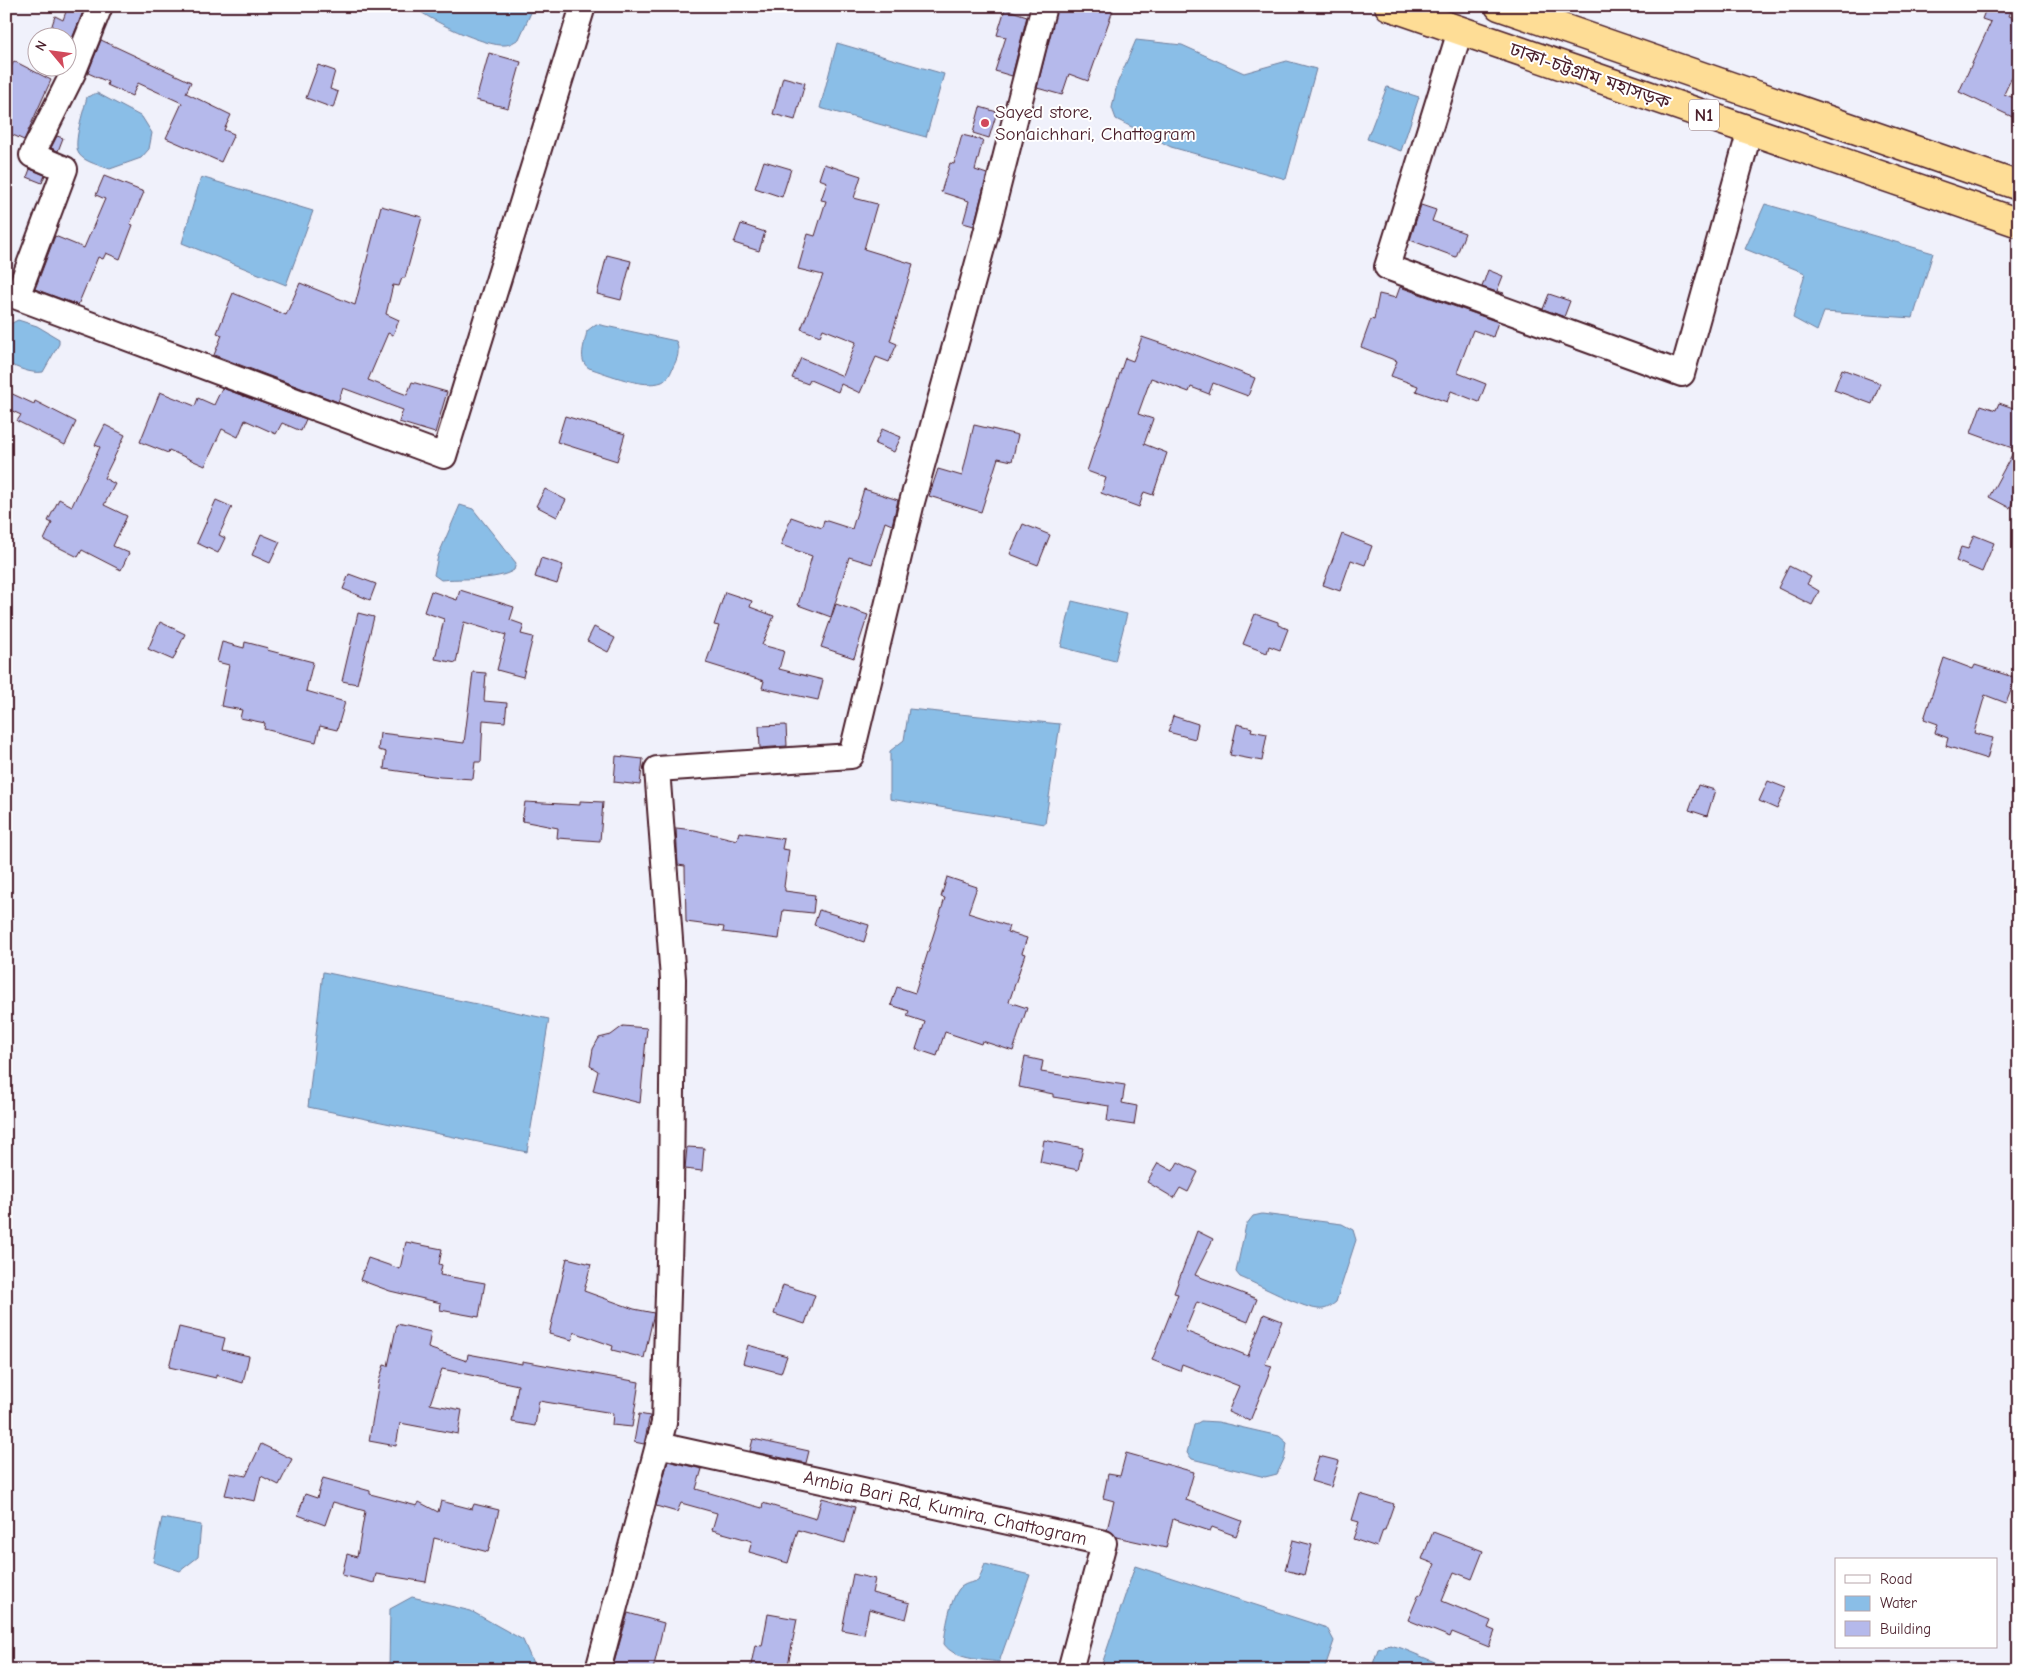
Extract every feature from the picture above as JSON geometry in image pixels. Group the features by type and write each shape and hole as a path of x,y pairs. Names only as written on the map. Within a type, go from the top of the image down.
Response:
{"highway":[{"name":"ঢাকা-চট্টগ্রাম মহাসড়ক","path":"1389,6 2019,223"},
{"name":"ঢাকা-চট্টগ্রাম মহাসড়ক","path":"1499,6 2019,186"}],"street":[{"path":"100,6 73,74 32,155 65,169 18,297 444,456 583,6"},
{"path":"598,1670 664,1424 671,1196 673,979 657,769 851,756 912,502 985,237 1044,6"},
{"path":"1460,31 1387,267 1682,374 1750,130"},
{"name":"Ambia Bari Rd, Kumira, Chattogram","path":"658,1445 1104,1543 1070,1670"}],"water":[{"path":"413,6 534,6 519,39 505,45 485,42 458,32 420,12"},
{"path":"1136,40 1182,45 1244,73 1287,61 1316,69 1286,179 1171,147 1116,119 1112,108 1117,84"},
{"path":"837,43 944,74 926,137 820,108"},
{"path":"1387,87 1419,97 1401,151 1367,139"},
{"path":"97,93 142,117 152,133 149,149 141,158 110,169 81,157 77,149 77,143 81,118 87,97"},
{"path":"201,177 313,211 286,285 182,243"},
{"path":"1765,204 1933,253 1913,318 1824,312 1817,331 1793,318 1805,273 1745,249"},
{"path":"18,320 37,326 59,339 59,344 43,372 20,369 6,363 6,326"},
{"path":"596,324 676,341 678,354 669,376 662,382 645,384 625,380 589,368 583,361 583,351 587,331"},
{"path":"460,505 473,509 516,563 514,570 499,576 479,578 441,580 434,575 438,556"},
{"path":"1072,601 1127,614 1115,661 1061,647"},
{"path":"909,709 1060,724 1045,824 890,799 890,751 904,740"},
{"path":"323,972 549,1019 527,1152 308,1107"},
{"path":"1262,1214 1342,1224 1353,1230 1356,1240 1336,1302 1330,1307 1318,1309 1290,1300 1240,1277 1236,1272 1246,1225 1253,1216"},
{"path":"1201,1421 1218,1422 1279,1436 1287,1443 1285,1457 1277,1474 1265,1477 1192,1459 1187,1453 1194,1425"},
{"path":"162,1518 201,1525 198,1557 180,1571 153,1562"},
{"path":"985,1564 1030,1575 999,1662 961,1656 944,1644 948,1615 956,1594 963,1586 978,1581"},
{"path":"1135,1566 1327,1628 1334,1641 1324,1670 1100,1670"},
{"path":"412,1597 471,1611 523,1640 536,1670 389,1670 390,1609"},
{"path":"1390,1645 1454,1670 1371,1670 1378,1649"}],"building":[{"path":"68,6 84,9 76,28 51,28 55,16 63,20"},
{"path":"1057,6 1099,6 1113,10 1088,81 1069,74 1062,95 1037,88"},
{"path":"1987,6 2013,6 2009,16 2019,20 2019,62 2004,94 2019,100 2019,120 1959,92 1991,22 1982,19"},
{"path":"1005,9 1027,16 1012,76 995,71 1006,37 997,35"},
{"path":"101,40 191,82 186,93 231,115 224,130 234,134 221,162 166,138 182,103 138,83 132,96 107,85 108,82 88,73"},
{"path":"489,53 521,62 508,108 476,100"},
{"path":"14,61 28,68 28,78 47,78 51,80 24,140 6,132 6,77"},
{"path":"318,65 335,71 330,89 338,92 333,108 306,98"},
{"path":"783,77 805,83 795,120 773,114"},
{"name":"Sayed store, Sonaichhari, Chattogram","path":"980,107 997,112 989,138 973,133"},
{"path":"962,135 983,140 975,170 987,174 974,226 963,223 969,201 941,192 950,163 954,164"},
{"path":"57,136 63,138 58,151 51,148"},
{"path":"764,161 791,169 782,197 755,188"},
{"path":"824,164 861,176 854,198 877,204 864,249 913,264 890,341 897,344 889,362 876,357 860,393 841,384 838,392 810,380 808,384 792,378 801,358 843,376 856,342 823,329 820,336 801,329 823,275 798,269 808,234 815,236 826,201 821,200 827,182 819,179"},
{"path":"30,169 45,175 42,183 27,177"},
{"path":"104,176 144,192 130,224 133,225 120,259 106,253 103,259 98,257 78,305 35,289 55,236 84,248 105,199 96,195"},
{"path":"1421,205 1436,210 1432,221 1465,233 1456,257 1410,240"},
{"path":"381,206 422,217 405,278 402,278 399,286 393,285 386,314 399,320 393,335 388,333 368,380 407,395 412,382 447,392 435,433 399,422 403,410 343,388 338,402 214,355 222,335 217,333 233,293 286,315 300,283 355,305"},
{"path":"741,224 765,232 759,251 734,243"},
{"path":"607,255 631,261 621,300 597,294"},
{"path":"1488,270 1503,276 1497,291 1503,294 1482,287"},
{"path":"1400,287 1498,322 1493,337 1473,330 1458,370 1458,373 1486,384 1479,402 1451,391 1447,402 1416,391 1418,386 1391,376 1397,361 1361,347 1371,319 1374,320 1379,294 1396,298"},
{"path":"1549,294 1570,301 1564,317 1543,309"},
{"path":"1142,337 1174,347 1255,378 1248,396 1213,383 1209,394 1191,387 1189,392 1151,378 1138,414 1153,419 1144,444 1167,453 1153,495 1144,492 1139,507 1101,493 1106,478 1087,471 1125,358 1133,361"},
{"path":"1842,369 1880,383 1872,404 1834,390"},
{"path":"222,388 306,419 301,431 282,423 276,434 245,420 238,437 222,429 205,466 169,450 168,453 140,442 160,392 195,406 198,398 214,405"},
{"path":"6,391 34,404 35,401 76,422 65,445 17,421 21,415 6,408"},
{"path":"1999,403 2019,410 2019,487 2010,508 1989,497 2015,449 1971,433 1981,405 1996,410"},
{"path":"565,416 625,434 617,461 557,442"},
{"path":"105,425 125,435 104,478 115,484 104,505 127,516 113,546 129,553 121,570 82,550 78,557 44,540 52,523 48,521 59,499 72,506 100,447 95,445"},
{"path":"974,425 1018,435 1012,461 998,458 981,512 929,496 938,469 962,476"},
{"path":"882,429 901,437 894,452 875,444"},
{"path":"545,489 566,500 557,517 536,506"},
{"path":"864,489 898,500 892,525 885,522 872,564 849,557 831,617 798,605 812,556 781,545 791,517 822,528 824,520 852,529"},
{"path":"216,500 232,507 219,535 225,538 218,553 197,543"},
{"path":"1023,524 1050,535 1038,565 1010,554"},
{"path":"261,534 280,542 270,563 252,555"},
{"path":"1342,534 1372,546 1365,565 1351,560 1340,591 1323,585"},
{"path":"1974,535 1994,543 1982,572 1956,561 1961,547 1968,549"},
{"path":"541,558 563,565 557,584 535,577"},
{"path":"1789,566 1811,577 1807,584 1819,591 1812,605 1778,588"},
{"path":"349,574 376,584 370,600 343,589"},
{"path":"460,590 514,607 510,620 524,625 521,634 533,637 523,677 497,670 506,635 464,622 456,663 435,659 444,619 424,612 431,591 457,600"},
{"path":"725,592 752,601 750,607 774,616 762,645 784,651 779,669 823,680 818,700 762,688 764,681 706,663 719,626 714,625"},
{"path":"836,604 868,615 854,658 821,647"},
{"path":"358,613 374,617 357,684 342,681"},
{"path":"1255,614 1278,622 1278,625 1288,629 1280,650 1269,646 1267,653 1243,644"},
{"path":"160,622 185,634 173,660 148,649"},
{"path":"594,627 615,638 608,652 587,641"},
{"path":"222,642 244,648 245,642 313,662 306,691 345,702 337,730 320,726 316,742 264,729 265,723 240,718 242,710 221,706 229,665 217,662"},
{"path":"1944,658 1973,669 1975,665 2016,678 2006,703 1985,695 1974,733 1993,738 1987,759 1946,746 1948,738 1935,733 1938,724 1924,719"},
{"path":"473,672 486,673 484,701 507,703 505,722 483,720 481,762 475,762 473,779 440,777 384,769 386,752 378,750 380,733 464,743"},
{"path":"1173,716 1198,724 1195,739 1168,732"},
{"path":"1237,724 1252,728 1251,731 1267,734 1262,761 1230,755"},
{"path":"786,725 787,746 760,748 759,726"},
{"path":"616,756 643,759 640,785 614,782"},
{"path":"1768,781 1786,788 1777,809 1759,801"},
{"path":"1698,785 1715,790 1707,816 1689,810"},
{"path":"580,801 603,802 600,841 557,838 558,828 522,821 525,802 580,805"},
{"path":"676,828 695,830 737,840 739,832 784,839 782,849 789,850 785,891 815,895 813,913 783,910 779,939 723,932 724,927 686,922 685,866 678,865"},
{"path":"947,877 977,887 968,913 1009,926 1007,932 1027,938 1022,953 1025,954 1009,1002 1027,1008 1013,1051 982,1041 981,1044 945,1032 937,1056 916,1049 925,1022 907,1016 909,1011 891,1005 897,987 915,993 945,898 941,897"},
{"path":"819,910 869,925 864,942 814,925"},
{"path":"623,1026 647,1028 640,1103 593,1091 598,1071 590,1066 593,1049 599,1038 611,1035"},
{"path":"1025,1057 1043,1061 1041,1072 1125,1085 1122,1103 1137,1106 1134,1125 1107,1121 1109,1106 1053,1097 1053,1094 1019,1087"},
{"path":"1044,1140 1083,1148 1078,1170 1040,1162"},
{"path":"687,1147 704,1148 702,1171 685,1169"},
{"path":"1178,1162 1198,1172 1188,1192 1180,1188 1174,1198 1147,1182 1158,1163 1173,1171"},
{"path":"1197,1231 1213,1239 1195,1275 1257,1299 1248,1322 1197,1302 1185,1331 1248,1356 1264,1314 1282,1321 1265,1364 1272,1366 1250,1421 1228,1412 1239,1386 1182,1364 1180,1371 1152,1360 1178,1294 1174,1293"},
{"path":"406,1242 442,1249 439,1264 442,1265 440,1275 485,1283 479,1317 440,1310 441,1303 390,1291 360,1280 368,1258 400,1269"},
{"path":"567,1258 591,1264 584,1291 634,1309 654,1313 644,1358 612,1350 613,1346 574,1332 572,1340 549,1334"},
{"path":"783,1285 815,1295 805,1324 774,1314"},
{"path":"397,1324 431,1332 428,1348 467,1361 468,1354 522,1364 522,1361 639,1382 632,1427 612,1425 613,1413 539,1401 535,1426 512,1422 518,1385 442,1369 430,1404 462,1410 458,1434 400,1423 396,1446 369,1441 379,1381 384,1365 388,1366"},
{"path":"179,1327 225,1338 222,1350 249,1356 243,1383 216,1375 216,1378 169,1367"},
{"path":"748,1345 787,1356 781,1373 743,1363"},
{"path":"639,1414 650,1416 644,1444 634,1442"},
{"path":"753,1439 809,1451 806,1463 750,1451"},
{"path":"261,1444 292,1459 279,1485 261,1476 255,1501 225,1495 231,1473 246,1476"},
{"path":"1126,1453 1194,1472 1186,1500 1242,1521 1236,1536 1212,1527 1210,1531 1173,1519 1166,1548 1116,1537 1107,1530 1114,1501 1103,1498 1108,1474 1120,1476"},
{"path":"1319,1456 1339,1461 1331,1487 1311,1481"},
{"path":"668,1461 702,1469 696,1489 762,1508 763,1503 816,1519 822,1498 855,1507 845,1543 798,1530 788,1563 749,1552 752,1541 712,1530 717,1513 681,1503 677,1512 656,1506"},
{"path":"323,1478 370,1491 370,1494 417,1506 419,1502 438,1512 441,1501 472,1509 474,1504 499,1510 488,1552 434,1538 426,1582 376,1574 374,1583 342,1575 347,1554 357,1557 365,1511 333,1502 325,1525 298,1515 305,1494 317,1498"},
{"path":"1360,1494 1394,1504 1377,1547 1353,1539 1359,1522 1352,1520"},
{"path":"1433,1532 1483,1551 1472,1579 1454,1572 1442,1601 1491,1621 1488,1628 1495,1631 1489,1647 1452,1632 1450,1637 1408,1620 1435,1564 1422,1559"},
{"path":"1293,1540 1312,1545 1304,1575 1285,1570"},
{"path":"853,1574 875,1579 872,1593 910,1603 906,1619 869,1609 864,1634 842,1630"},
{"path":"628,1613 664,1623 653,1670 612,1670"},
{"path":"768,1614 797,1619 787,1670 750,1670 755,1645 762,1646"}],"place":[{"name":"Sayed store, Sonaichhari, Chattogram","path":"985,123"}]}
